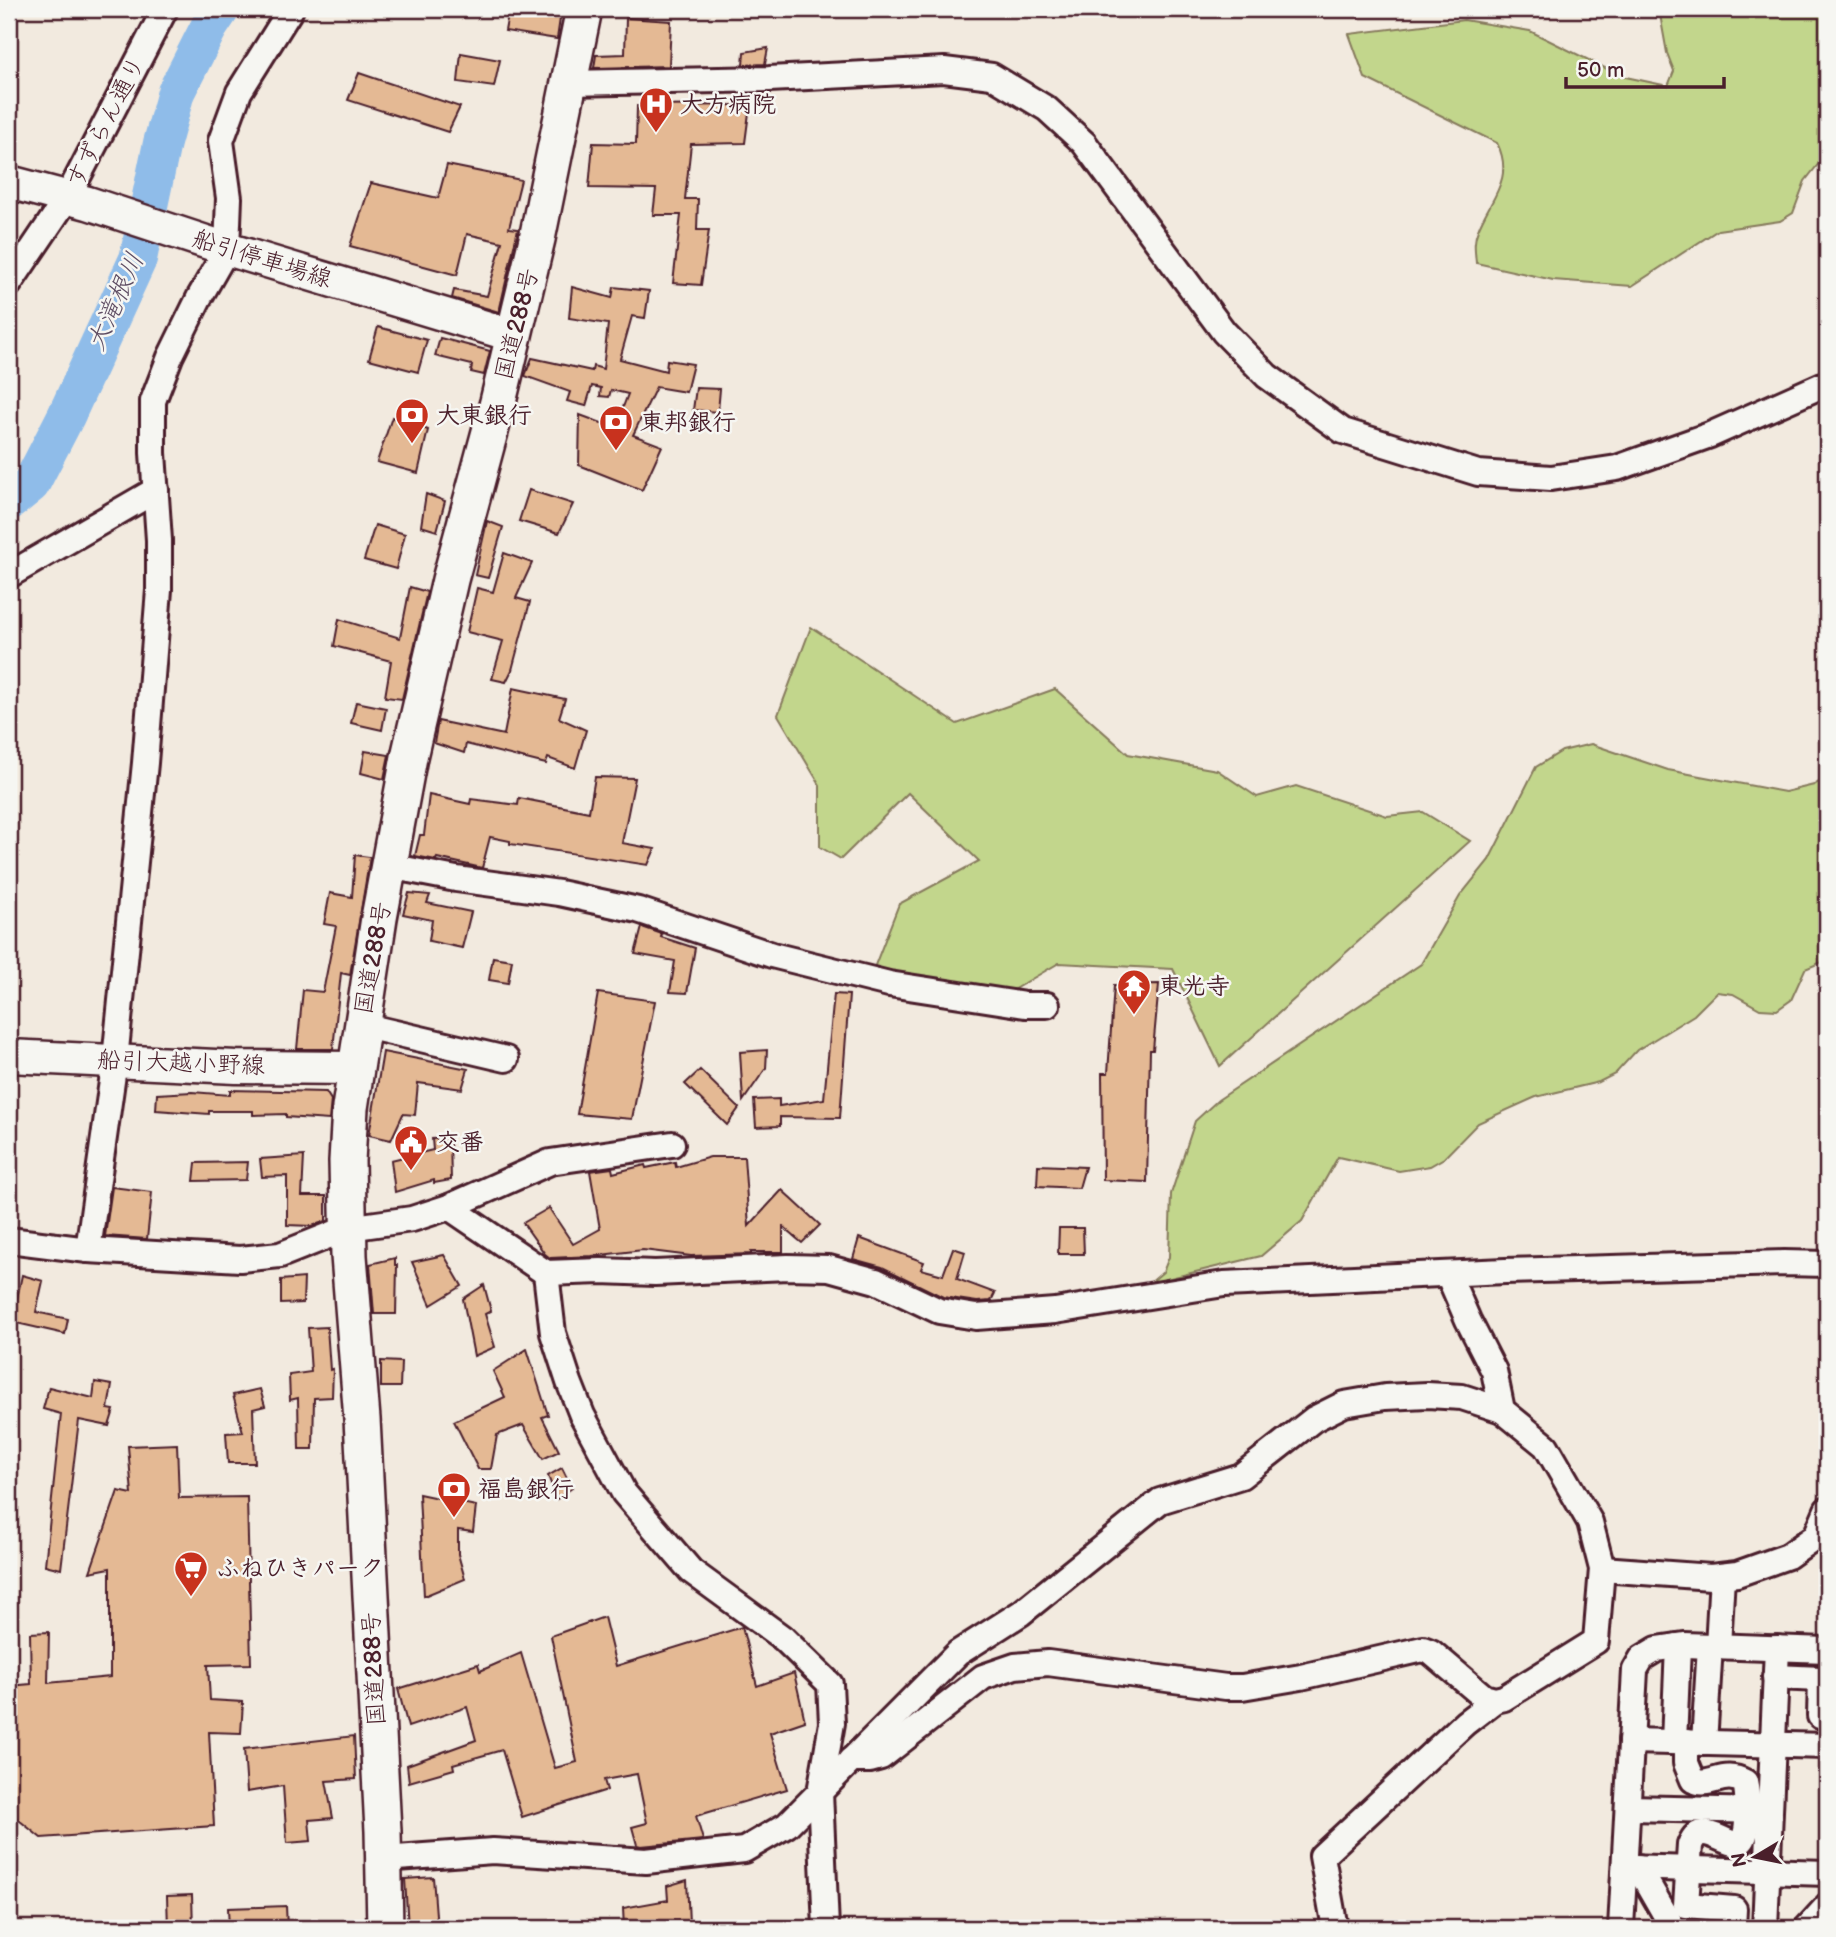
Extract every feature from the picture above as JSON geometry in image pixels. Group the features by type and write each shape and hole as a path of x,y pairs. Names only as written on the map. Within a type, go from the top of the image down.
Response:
{"highway":[{"name":"国道288号","path":"385,1928 362,1419 348,1228 347,1161 354,1068 409,757 429,666 537,239 584,9"}],"main road":[{"name":"船引停車場線","path":"9,182 78,200 215,246 514,337"},
{"name":"船引大越小野線","path":"9,1056 236,1067 354,1068"}],"street":[{"name":"すずらん通り","path":"9,284 78,200 165,9"},
{"path":"88,1250 115,1060 159,590 153,401 199,298 229,198 221,141 239,92 291,9"},
{"path":"568,83 769,79 944,70 992,76 1047,109 1084,143 1224,332 1268,376 1343,431 1479,473 1551,478 1617,468 1710,435 1827,383"},
{"path":"9,575 156,490"},
{"path":"390,866 456,879 559,893 638,910 772,955 889,984 1047,1005"},
{"path":"361,1025 506,1059"},
{"path":"9,1240 88,1250 240,1259 280,1255 348,1228 412,1219 449,1207 550,1162 672,1144"},
{"path":"449,1207 546,1273 829,1268 876,1281 939,1311 976,1317 1055,1311 1224,1284 1448,1274 1784,1263 1827,1264"},
{"path":"546,1273 553,1333 569,1382 582,1415 624,1493 691,1571 784,1639 830,1684 832,1723 820,1791 826,1928"},
{"path":"1448,1274 1494,1371 1502,1410"},
{"path":"383,1859 493,1852 646,1861 744,1850 787,1825 958,1653 1021,1613 1160,1501 1241,1476 1314,1419 1344,1404 1385,1397 1462,1397 1502,1410 1546,1446 1590,1522 1602,1569 1596,1641 1504,1698 1495,1700 1465,1723 1322,1856 1335,1928"},
{"path":"1602,1569 1722,1576 1737,1574 1788,1556 1816,1536 1827,1510"},
{"path":"1683,1696 1714,1646 1722,1576"},
{"path":"1678,1646 1688,1742 1686,1763 1693,1780 1700,1784 1717,1778 1737,1778 1745,1782 1759,1811 1767,1871 1765,1928"},
{"path":"1621,1928 1631,1867 1628,1808 1635,1670 1643,1658 1657,1649 1678,1646 1827,1650"},
{"path":"1733,1928 1734,1909 1686,1905 1692,1838 1699,1833 1709,1833 1724,1842 1742,1840 1759,1811 1773,1745 1777,1648"},
{"path":"851,1760 881,1757 983,1677 1015,1666 1032,1664 1048,1663 1242,1687 1301,1677 1423,1649 1431,1652 1484,1697 1495,1700"},
{"path":"1775,1677 1821,1679 1820,1716 1827,1716"},
{"path":"1632,1741 1827,1746"},
{"path":"1628,1808 1759,1811"},
{"path":"1631,1867 1827,1873"},
{"path":"1631,1867 1673,1928"},
{"path":"1807,1928 1827,1906"}],"green space":[{"path":"1659,9 1827,9 1827,153 1805,181 1793,213 1780,221 1718,230 1632,286 1553,280 1476,263 1476,234 1502,178 1502,156 1497,143 1365,78 1349,34 1464,20 1530,31 1621,76 1668,86 1674,71 1667,53"},
{"path":"811,627 957,724 1055,689 1128,754 1217,770 1257,797 1296,786 1387,816 1423,812 1470,841 1220,1066 1173,969 1059,963 1011,991 874,968 899,904 979,861 908,793 841,859 820,847 820,785 778,715"},
{"path":"1591,744 1668,770 1785,792 1814,785 1827,777 1827,960 1805,969 1791,1000 1777,1010 1760,1009 1733,994 1717,992 1694,1015 1637,1050 1615,1074 1599,1082 1536,1097 1478,1123 1444,1158 1430,1166 1399,1171 1338,1157 1302,1221 1261,1256 1150,1283 1163,1272 1169,1257 1171,1194 1195,1121 1218,1100 1421,964 1460,896 1489,860 1536,767 1562,751"}],"building":[{"path":"509,9 561,12 557,39 505,31"},
{"path":"626,18 671,21 669,66 594,68 596,55 625,54"},
{"path":"768,48 765,64 743,65 744,52"},
{"path":"461,53 500,60 494,87 458,82"},
{"path":"359,73 460,107 448,132 348,100"},
{"path":"750,105 745,143 691,144 685,199 698,199 697,230 709,230 701,285 673,283 681,215 653,215 656,189 589,188 593,143 636,144 637,106"},
{"path":"447,165 521,180 509,228 518,229 499,312 452,298 454,290 487,296 502,242 467,234 457,275 350,246 371,183 438,198"},
{"path":"572,287 612,298 614,287 649,291 645,318 632,316 620,359 666,371 667,360 693,364 686,392 656,387 633,435 662,446 642,490 579,465 580,415 615,428 628,394 611,390 609,397 600,396 601,388 592,386 586,406 567,401 570,392 525,376 532,358 592,371 593,366 603,369 608,324 569,318"},
{"path":"378,327 427,340 418,372 369,359"},
{"path":"440,338 490,351 484,375 471,372 472,365 435,356"},
{"path":"696,388 720,389 718,412 693,410"},
{"path":"392,417 428,430 418,473 377,462"},
{"path":"529,490 573,504 559,533 519,521"},
{"path":"426,494 445,501 437,531 421,526"},
{"path":"487,521 503,527 488,578 475,575"},
{"path":"375,525 405,534 396,569 364,560"},
{"path":"504,553 532,563 516,598 530,602 512,670 506,682 492,679 503,641 467,632 477,588 493,592"},
{"path":"410,587 427,592 402,699 385,697 391,661 334,646 339,619 400,638"},
{"path":"513,688 565,699 559,718 586,730 575,768 548,758 546,764 466,744 464,753 434,743 438,721 504,735"},
{"path":"356,702 386,708 382,730 351,723"},
{"path":"365,751 389,755 384,779 361,773"},
{"path":"595,777 635,778 622,843 655,849 648,865 510,844 510,841 490,837 482,868 415,856 420,835 424,835 429,795 470,804 471,799 518,805 519,798 589,812"},
{"path":"355,855 370,857 350,975 341,973 333,1049 297,1049 303,990 323,992 336,926 324,924 330,893 352,897"},
{"path":"409,893 430,895 427,903 471,912 462,948 429,941 432,920 403,914"},
{"path":"642,927 662,934 661,937 695,948 687,993 670,992 675,961 635,954"},
{"path":"493,957 512,960 508,983 489,980"},
{"path":"1159,984 1153,1050 1150,1050 1147,1182 1103,1180 1102,1073 1108,1073 1114,985"},
{"path":"598,993 655,1001 632,1119 577,1114"},
{"path":"834,994 849,995 840,1118 780,1117 780,1126 756,1127 754,1100 779,1099 779,1106 824,1099"},
{"path":"767,1050 766,1068 743,1101 740,1052"},
{"path":"383,1052 468,1069 462,1089 418,1083 415,1115 403,1114 391,1140 369,1135"},
{"path":"700,1070 739,1108 727,1125 685,1084"},
{"path":"230,1090 326,1092 331,1100 329,1120 286,1117 286,1114 253,1115 253,1111 209,1111 209,1114 156,1110 157,1094 192,1092 230,1095"},
{"path":"450,1138 451,1180 434,1183 434,1180 395,1192 391,1160 433,1150 432,1139"},
{"path":"304,1156 302,1196 326,1196 326,1221 312,1226 287,1225 287,1176 262,1177 260,1159"},
{"path":"710,1157 744,1157 749,1226 782,1190 820,1225 802,1243 783,1227 783,1252 691,1256 643,1250 550,1258 523,1223 549,1208 573,1244 600,1229 590,1171 612,1168 613,1173 645,1165 646,1168 675,1162 676,1167"},
{"path":"248,1162 246,1180 194,1181 196,1163"},
{"path":"1038,1165 1085,1167 1079,1188 1037,1186"},
{"path":"112,1187 152,1192 147,1239 105,1236"},
{"path":"1059,1228 1083,1228 1084,1254 1058,1254"},
{"path":"859,1238 924,1262 921,1269 943,1275 953,1248 965,1252 957,1279 995,1293 991,1301 977,1302 943,1297 882,1267 853,1259"},
{"path":"444,1255 462,1286 431,1305 412,1262"},
{"path":"395,1258 396,1314 374,1314 370,1264"},
{"path":"22,1275 43,1281 36,1312 68,1319 65,1334 12,1322"},
{"path":"304,1278 303,1303 281,1304 281,1280"},
{"path":"484,1285 491,1311 485,1314 495,1347 474,1356 463,1299"},
{"path":"327,1327 330,1370 333,1369 332,1397 314,1398 313,1449 299,1449 298,1398 290,1400 289,1375 311,1372 308,1328"},
{"path":"527,1349 548,1415 542,1417 559,1451 543,1459 523,1425 497,1435 491,1469 478,1469 454,1421 505,1397 493,1371"},
{"path":"381,1361 401,1362 400,1387 381,1387"},
{"path":"95,1382 112,1385 108,1409 114,1410 109,1426 79,1420 61,1569 45,1565 61,1414 43,1409 49,1387 93,1398"},
{"path":"260,1389 265,1406 253,1409 255,1463 228,1463 226,1433 243,1432 233,1395"},
{"path":"177,1444 179,1498 247,1497 251,1664 208,1665 210,1700 243,1702 241,1733 209,1732 214,1826 41,1838 9,1812 9,1686 31,1684 30,1633 49,1632 48,1683 110,1677 110,1568 90,1572 118,1491 132,1494 128,1446"},
{"path":"562,1468 572,1488 557,1499 548,1476"},
{"path":"419,1494 476,1506 473,1532 458,1530 458,1554 465,1579 424,1596"},
{"path":"604,1617 616,1666 742,1627 757,1686 794,1673 805,1721 770,1733 787,1789 696,1816 703,1840 641,1846 637,1845 632,1827 647,1823 637,1774 604,1780 607,1790 522,1817 502,1750 453,1764 454,1769 409,1782 407,1765 476,1740 467,1707 408,1727 398,1689 478,1664 480,1671 521,1653 555,1768 577,1762 551,1636"},
{"path":"354,1736 356,1779 326,1781 333,1818 309,1820 311,1841 287,1843 283,1786 247,1792 244,1749"},
{"path":"433,1877 437,1928 408,1928 405,1879"},
{"path":"687,1880 689,1923 653,1928 624,1928 623,1908 668,1900 667,1886"},
{"path":"192,1895 193,1928 168,1928 167,1896"},
{"path":"286,1906 287,1928 229,1928 228,1908"}],"waterway":[{"name":"大滝根川","path":"9,502 31,484 66,416 138,259 162,143 176,92 221,9"}],"place":[{"name":"大方病院","path":"656,134"},
{"name":"大東銀行","path":"412,445"},
{"name":"東邦銀行","path":"616,452"},
{"name":"東光寺","path":"1134,1016"},
{"name":"交番","path":"411,1172"},
{"name":"福島銀行","path":"454,1519"},
{"name":"ふねひきパーク","path":"191,1598"}]}
